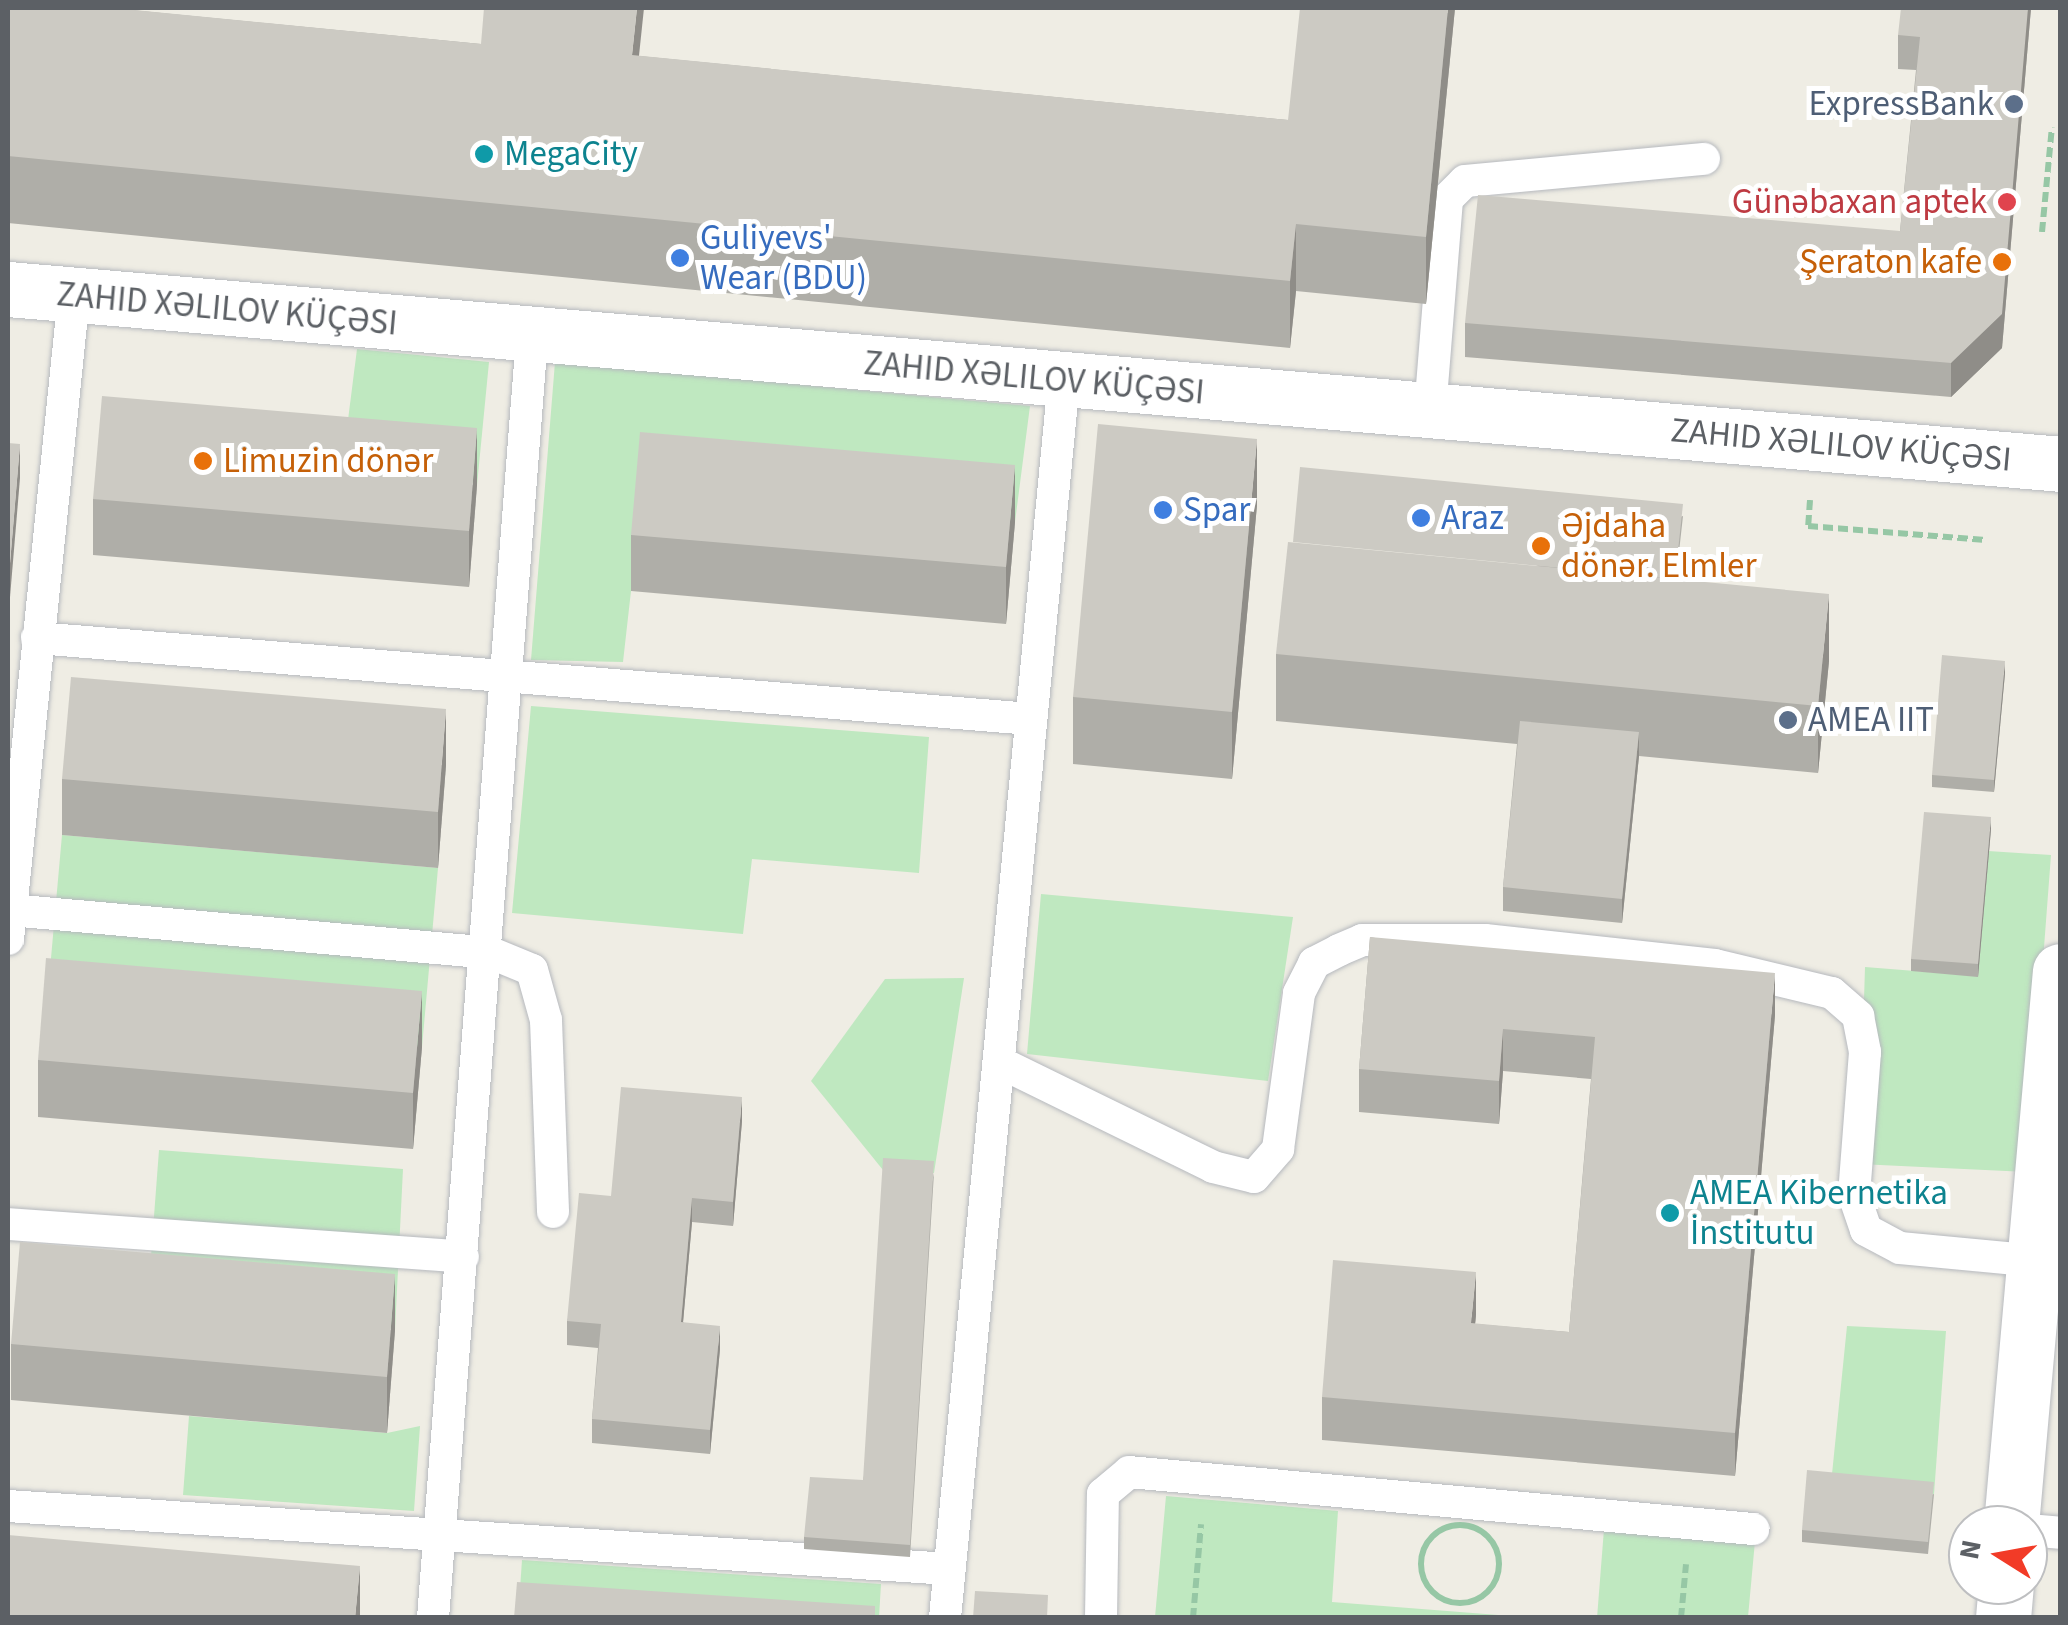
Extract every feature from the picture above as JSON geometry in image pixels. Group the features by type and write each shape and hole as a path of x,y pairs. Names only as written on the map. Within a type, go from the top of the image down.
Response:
{"street":[{"name":"ZAHID XƏLILOV KÜÇƏSI","path":"8,289 2060,464"},
{"path":"2013,1505 2060,971"}],"lane":[{"path":"1430,411 1447,198 1465,181 1704,159"},
{"path":"74,295 9,925 490,953 532,970 546,1020 553,1212"},
{"path":"433,1618 490,953 532,336"},
{"path":"945,1618 1064,380"},
{"path":"37,638 1031,719"},
{"path":"999,1062 1212,1167 1254,1177 1278,1150 1300,993 1314,964 1339,950 1362,940 1485,940 1715,964 1832,993 1858,1016 1865,1052 1854,1196 1866,1230 1900,1248 2037,1261"},
{"path":"8,1224 463,1257"},
{"path":"1101,1618 1102,1494 1129,1472 1753,1529"},
{"path":"8,1506 950,1570"}],"path":[{"path":"2042,232 2052,127"},
{"path":"1843,528 1985,540"},
{"path":"1193,1618 1201,1523 1220,1524"},
{"path":"1412,1538 1430,1539 1464,1525 1496,1546 1494,1585 1460,1604"},
{"path":"1430,1539 1422,1575 1437,1595 1460,1604"},
{"path":"1459,1618 1460,1604"}],"green space":[{"path":"357,349 489,362 477,485 348,420"},
{"path":"555,362 1030,406 1015,522 631,591 623,662 531,660"},
{"path":"531,706 929,737 919,873 752,859 743,934 512,913"},
{"path":"62,835 438,868 422,1047 46,1014"},
{"path":"1988,851 2051,855 2027,1172 1859,1164 1865,967 1978,976"},
{"path":"1041,894 1293,917 1268,1081 1027,1054"},
{"path":"964,978 934,1173 883,1170 811,1081 885,979"},
{"path":"159,1150 403,1169 395,1330 151,1256"},
{"path":"1847,1326 1946,1331 1934,1494 1831,1484"},
{"path":"189,1416 387,1433 420,1426 414,1511 183,1495"},
{"path":"1166,1496 1338,1511 1332,1602 1524,1617 1155,1617"},
{"path":"1604,1529 1755,1541 1748,1617 1597,1618"},
{"path":"522,1560 881,1584 879,1617 518,1618"}],"building":[{"name":"MegaCity","path":"8,8 124,8 481,44 484,8 637,8 632,55 1288,120 1300,8 1448,8 1426,237 1296,224 1290,281 8,156"},
{"path":"1901,8 2028,8 2002,314 1951,363 1465,323 1478,195 1900,231 1920,37 1898,35"},
{"path":"102,396 477,428 469,531 93,499"},
{"path":"1098,424 1257,439 1232,712 1073,697"},
{"path":"640,432 1015,465 1006,567 631,535"},
{"path":"8,443 20,444 8,587"},
{"path":"1300,467 1683,504 1675,579 1293,542"},
{"path":"1288,542 1829,594 1818,706 1276,654"},
{"path":"1942,655 2005,661 1994,780 1932,775"},
{"path":"71,677 446,709 438,812 62,779"},
{"path":"1520,721 1639,732 1622,899 1503,887"},
{"path":"1924,812 1991,817 1978,964 1911,959"},
{"name":"AMEA Kibernetika İnstitutu","path":"1370,937 1775,973 1735,1433 1322,1397 1333,1260 1476,1272 1471,1323 1569,1332 1595,1037 1503,1029 1499,1081 1359,1069"},
{"path":"46,958 422,991 413,1093 38,1060"},
{"path":"621,1087 742,1097 733,1202 692,1198 681,1322 720,1326 710,1430 592,1419 601,1324 567,1321 579,1193 611,1196"},
{"path":"883,1158 934,1161 910,1545 804,1537 810,1477 863,1480"},
{"path":"20,1242 395,1274 387,1377 11,1344"},
{"path":"1807,1470 1934,1482 1928,1542 1802,1530"},
{"path":"8,1535 360,1566 355,1618 8,1618"},
{"path":"517,1582 875,1606 875,1618 514,1618"},
{"path":"975,1591 1048,1595 1047,1618 973,1618"}],"place":[{"name":"ExpressBank","path":"2014,104"},
{"name":"MegaCity","path":"484,154"},
{"name":"Günəbaxan aptek","path":"2007,202"},
{"name":"Guliyevs' Wear (BDU)","path":"680,258"},
{"name":"Şeraton kafe","path":"2002,262"},
{"name":"Limuzin dönər","path":"203,461"},
{"name":"Spar","path":"1163,510"},
{"name":"Araz","path":"1421,518"},
{"name":"Əjdaha dönər. Elmler","path":"1541,546"},
{"name":"AMEA IIT","path":"1788,720"},
{"name":"AMEA Kibernetika İnstitutu","path":"1670,1213"}]}
